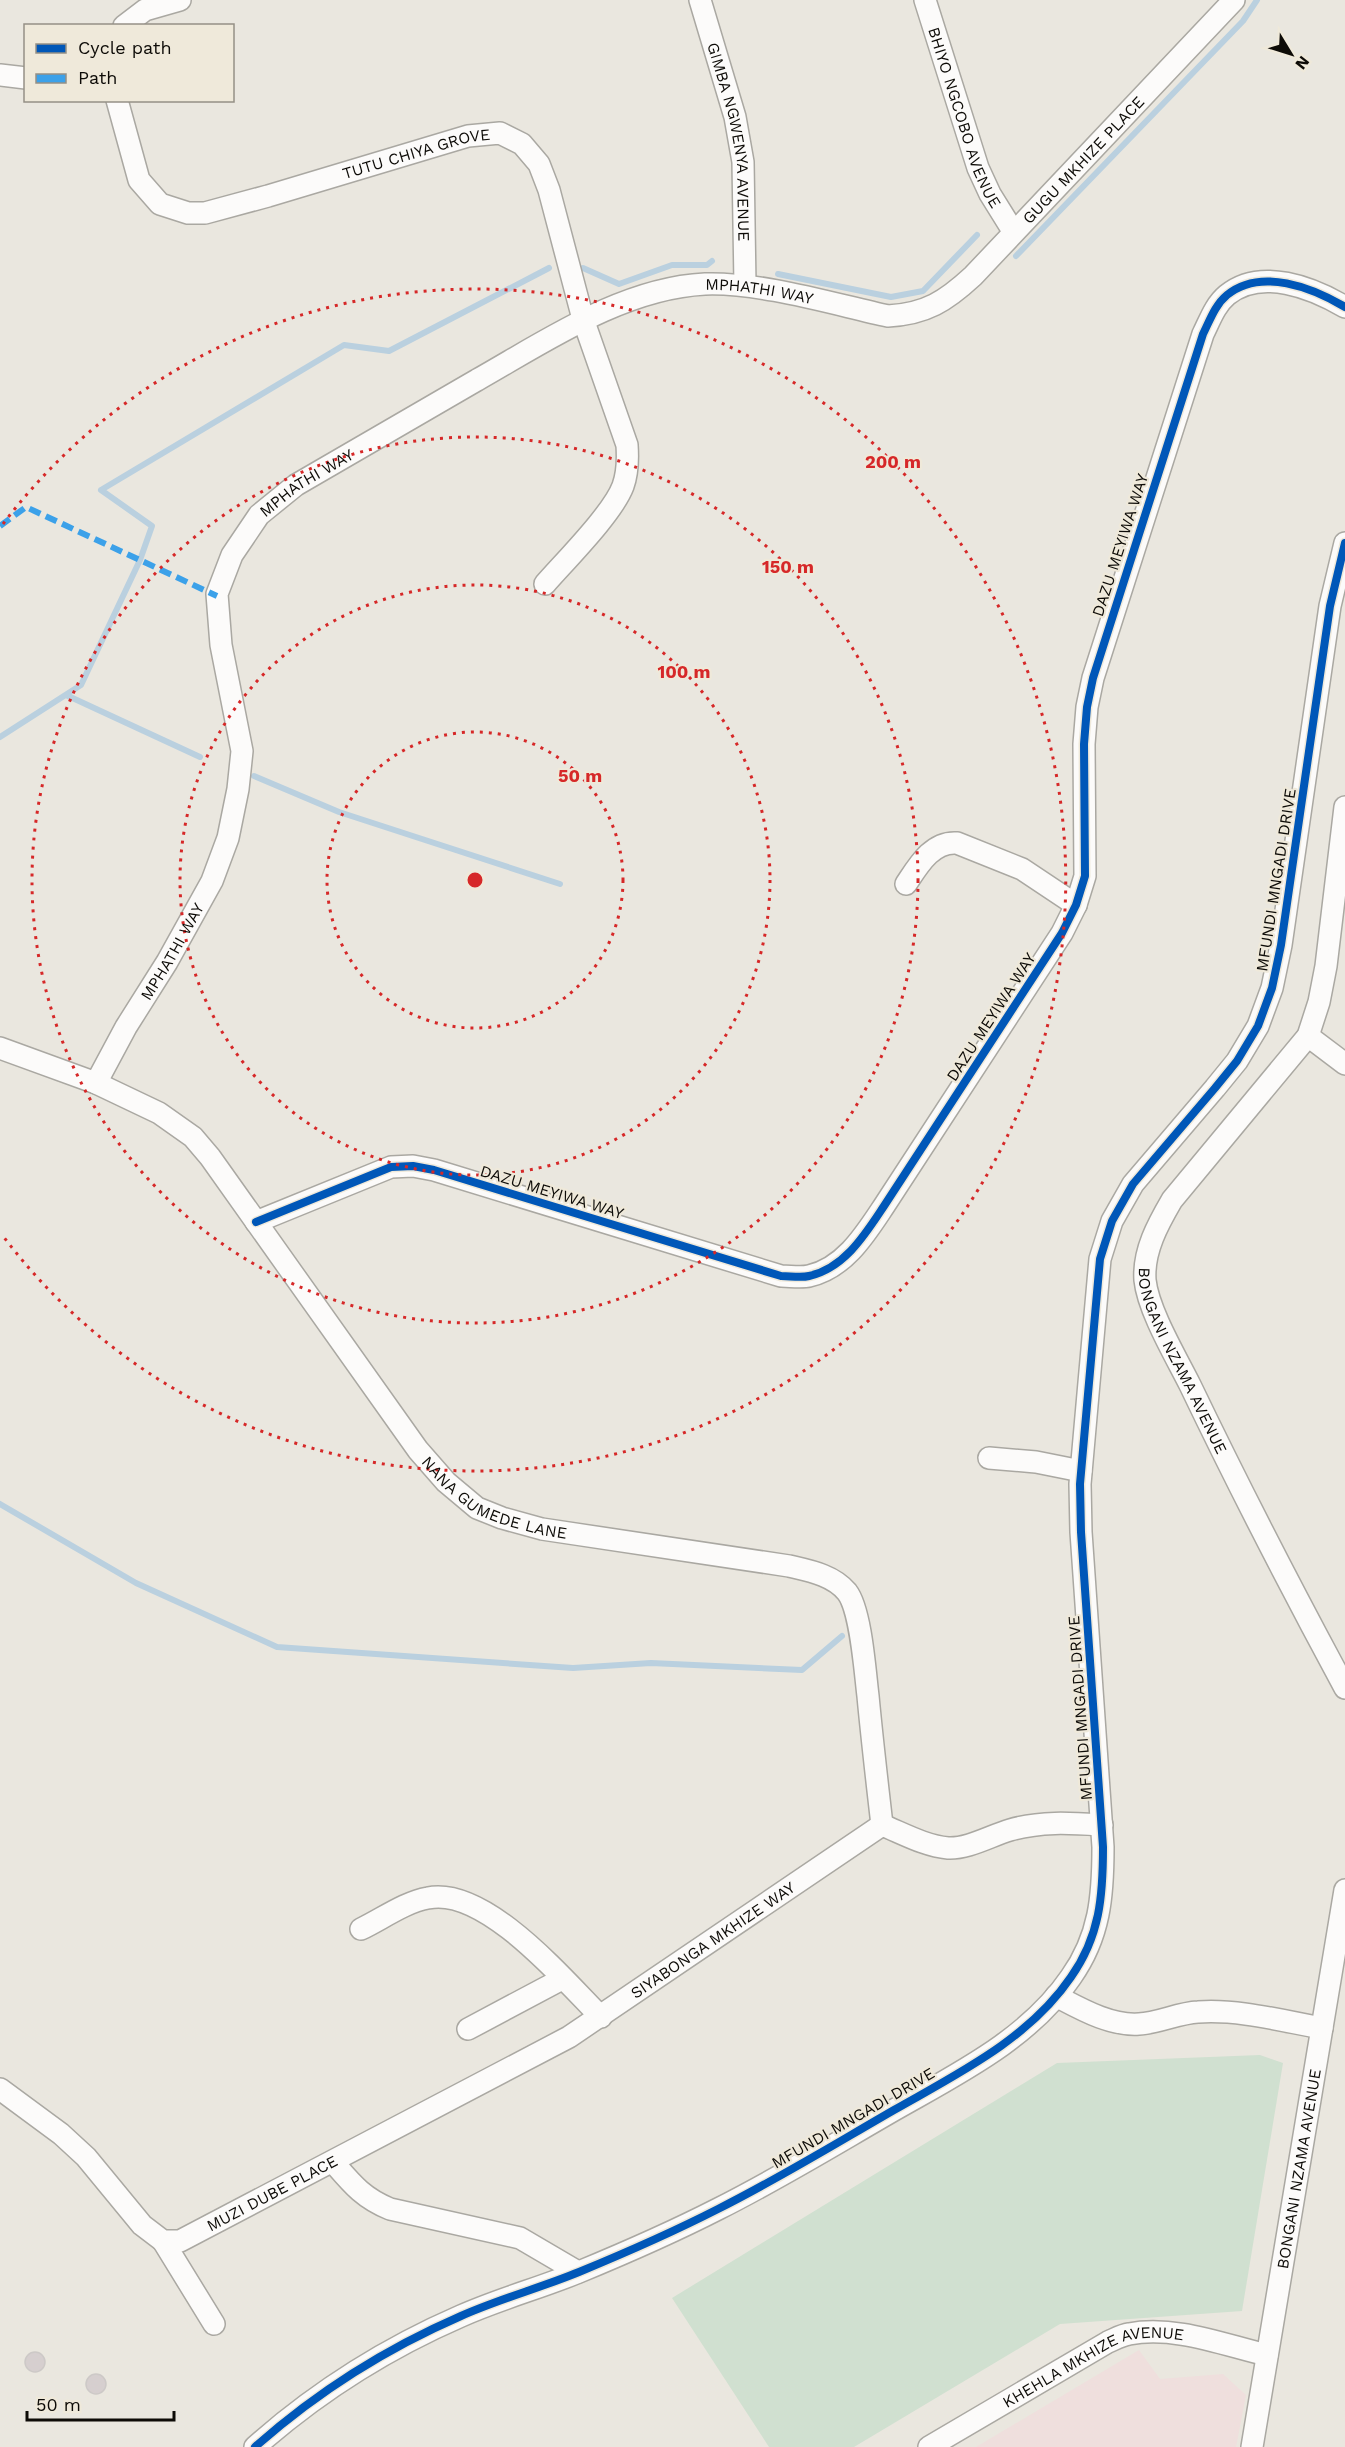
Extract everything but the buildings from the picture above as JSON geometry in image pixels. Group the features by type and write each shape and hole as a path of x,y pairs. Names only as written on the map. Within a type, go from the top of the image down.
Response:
{"street":[{"path":"127,24 145,10 180,0"},
{"name":"GIMBA NGWENYA AVENUE","path":"700,0 735,117 743,162 745,285"},
{"name":"BHIYO NGCOBO AVENUE","path":"926,0 978,168 990,194 1013,231"},
{"name":"GUGU MKHIZE PLACE","path":"926,310 951,296 973,276 1013,231 1234,0"},
{"path":"0,75 24,78"},
{"name":"TUTU CHIYA GROVE","path":"118,102 139,180 160,204 188,213 205,213 468,136 500,133 522,144 539,164 549,190 583,320 627,444 628,465 622,487 608,510 545,584"},
{"name":"DAZU MEYIWA WAY","path":"256,1222 391,1167 413,1166 434,1170 781,1276 809,1276 835,1264 858,1243 1062,933 1076,904 1085,876 1084,744 1087,707 1093,678 1203,334 1216,308 1228,294 1245,285 1269,280 1314,292 1345,307"},
{"name":"MPHATHI WAY","path":"96,1083 126,1027 167,962 212,881 228,838 238,789 242,751 221,645 217,594 232,555 259,515 296,485 583,320 650,294 678,287 706,284 745,285 888,316 907,315 926,310"},
{"name":"MFUNDI MNGADI DRIVE","path":"255,2447 333,2384 401,2343 463,2315 578,2272 717,2210 975,2064 1022,2030 1056,1996 1072,1976 1092,1940 1101,1907 1103,1870 1102,1825 1081,1532 1081,1471 1100,1259 1112,1221 1133,1184 1237,1061 1258,1026 1272,988 1281,945 1330,606 1345,543"},
{"name":"BONGANI NZAMA AVENUE","path":"1345,807 1326,966 1319,1002 1308,1036 1172,1200 1155,1228 1147,1255 1145,1281 1154,1310 1228,1464 1345,1688"},
{"path":"906,884 930,852 948,842 957,843 1022,869 1076,904"},
{"path":"1308,1036 1345,1064"},
{"path":"0,1048 96,1083 159,1113 193,1137 210,1156 256,1222"},
{"name":"NANA GUMEDE LANE","path":"256,1222 418,1450 446,1482 477,1508 502,1518 542,1529 812,1571 835,1580 849,1594 856,1613 882,1825"},
{"path":"989,1458 1036,1462 1081,1471"},
{"name":"MFUNDI MNGADI DRIVE","path":"882,1825 912,1838 949,1848 963,1846 1011,1830 1050,1822 1102,1825"},
{"name":"SIYABONGA MKHIZE WAY","path":"333,2162 569,2037 882,1825"},
{"name":"BONGANI NZAMA AVENUE","path":"1252,2447 1345,1890"},
{"path":"361,1929 406,1906 428,1898 446,1897 468,1903 517,1934 601,2017"},
{"path":"468,2030 562,1979"},
{"path":"1056,1996 1086,2011 1120,2023 1139,2025 1196,2012 1224,2012 1322,2028"},
{"path":"0,2089 61,2134 86,2157 142,2225 163,2241 214,2324"},
{"name":"MUZI DUBE PLACE","path":"163,2241 180,2241 333,2162 355,2188 370,2200 390,2209 520,2238 578,2272"},
{"name":"KHEHLA MKHIZE AVENUE","path":"929,2447 1107,2342 1128,2334 1151,2332 1177,2334 1267,2355"}],"shaded area":[{"path":"1139,2350 1160,2379 1223,2374 1246,2395 1236,2447 976,2447"}],"green space":[{"path":"1260,2055 1283,2063 1242,2311 1060,2324 854,2447 769,2447 672,2298 1057,2063"}],"waterway":[{"path":"1016,256 1243,21 1257,0"},
{"path":"778,274 891,297 923,291 977,235"},
{"path":"583,268 619,284 672,265 707,265 712,261"},
{"path":"0,737 81,685 140,560 152,526 101,490 344,345 389,351 549,268"},
{"path":"66,695 200,757"},
{"path":"254,776 339,812 560,884"},
{"path":"0,1504 136,1583 277,1647 573,1668 651,1663 802,1670 842,1636"}],"marked path":[{"path":"0,526 26,507 217,596"}],"cycle path":[{"path":"256,1222 391,1167 413,1166 434,1170 781,1276 809,1276 822,1272 844,1257 862,1238 884,1206 1062,933 1076,905 1085,876 1084,744 1087,707 1093,678 1203,334 1213,313 1227,295 1241,287 1255,282 1271,281 1303,287 1345,307"},
{"path":"255,2447 327,2390 405,2343 475,2310 579,2272 684,2226 763,2186 942,2083 990,2053 1034,2019 1054,1999 1081,1962 1098,1915 1103,1865 1081,1532 1080,1484 1100,1259 1112,1221 1133,1184 1237,1061 1258,1026 1272,988 1281,945 1330,606 1345,543"}]}
